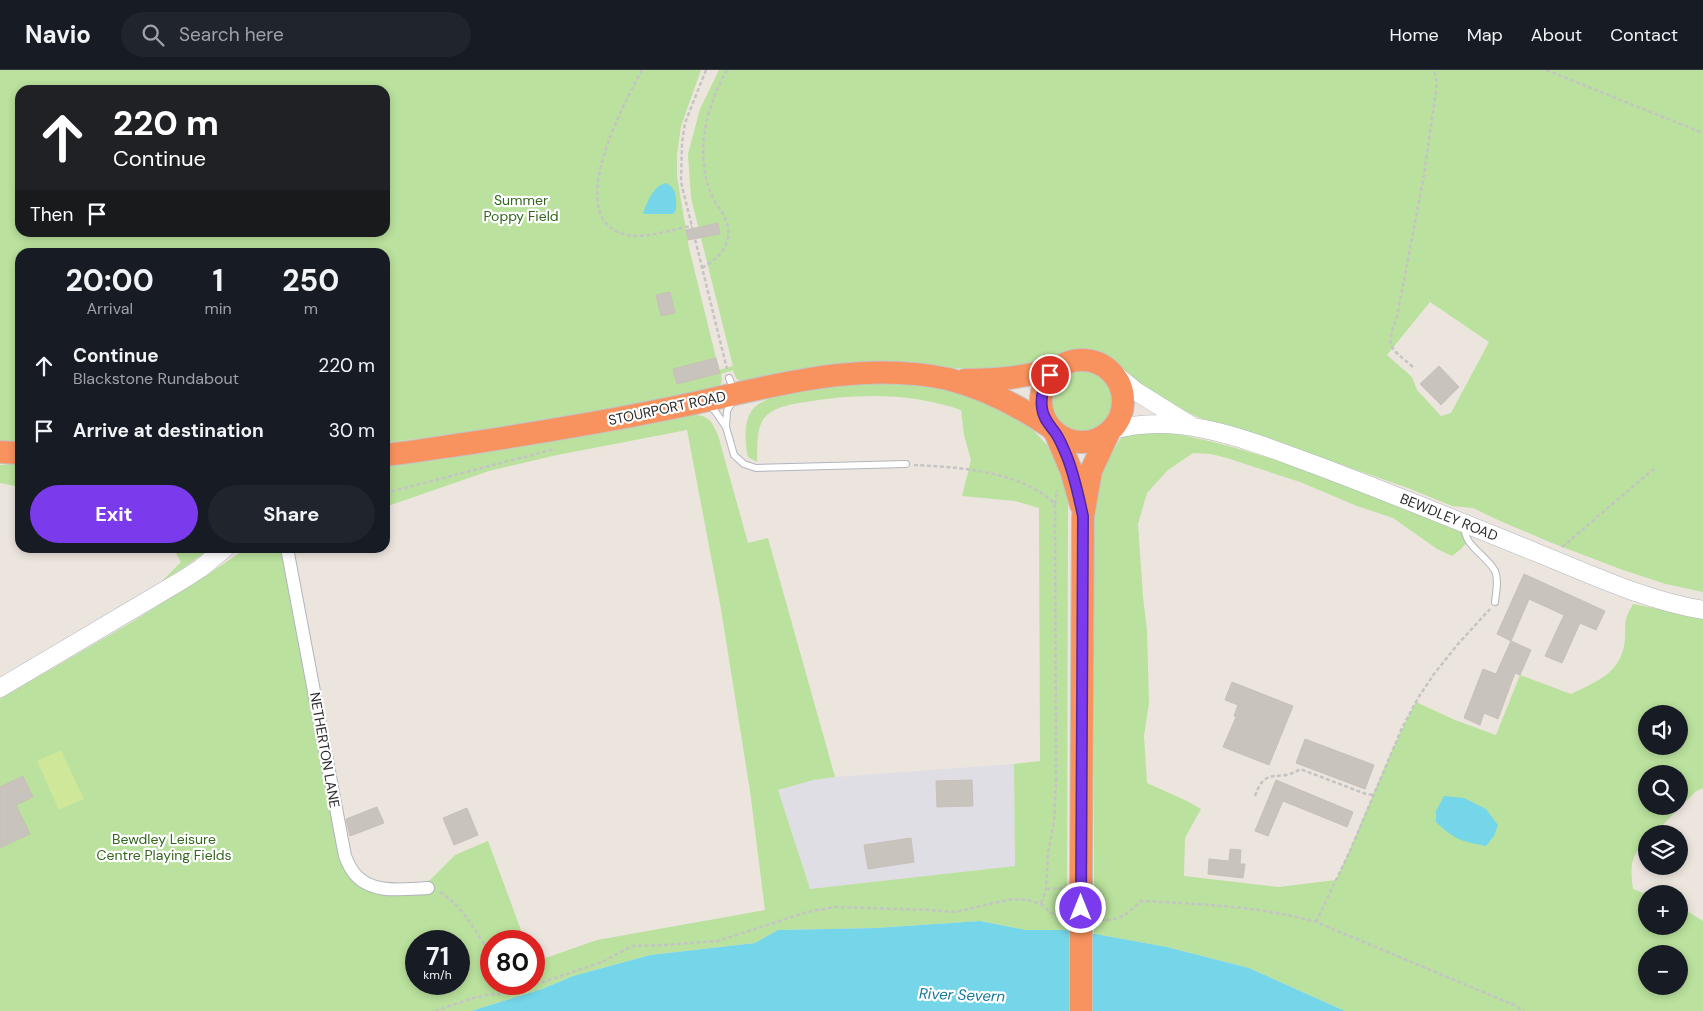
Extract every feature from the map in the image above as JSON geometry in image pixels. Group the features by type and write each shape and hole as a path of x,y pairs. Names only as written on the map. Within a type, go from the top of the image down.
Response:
{"highway":[{"path":"1081,1011 1076,889 1083,516 1091,471 1110,432 1122,414 1124,400 1122,387 1116,375 1106,366 1095,361 1082,359 1058,366 1044,385 1041,397 1042,409 1071,470 1083,516"},
{"name":"STOURPORT ROAD","path":"390,455 567,428 702,401 732,386 857,374 902,374 949,380 1014,378 1039,373 1058,366"},
{"name":"STOURPORT ROAD","path":"949,380 1010,403 1052,429"},
{"path":"1052,429 1066,439 1078,442 1090,442 1102,438 1110,432"},
{"path":"0,452 15,454"}],"main road":[{"name":"BEWDLEY ROAD","path":"1116,375 1137,392 1194,427"},
{"name":"BEWDLEY ROAD","path":"1110,432 1141,424 1194,427 1269,448 1465,523 1638,593 1703,610"},
{"path":"0,688 184,579 201,568 218,553"}],"street":[{"name":"NETHERTON LANE","path":"288,553 345,856 354,873 363,882 382,889 428,888"}],"lane":[{"path":"732,386 726,427 734,456 744,464 756,468 906,464"},
{"path":"702,401 715,411 726,427"},
{"path":"1465,523 1464,532 1467,542 1485,558 1495,573 1497,585 1495,602"}],"path":[{"path":"642,70 613,129 598,174 596,193 599,211 614,230 627,235 640,236 692,226"},
{"path":"706,70 685,123 682,143 681,182 732,386"},
{"path":"702,268 715,260 722,252 728,236 726,220 706,180 703,163 707,120 727,70"},
{"path":"1413,367 1395,352 1390,345 1389,338 1397,317 1424,175 1437,83 1434,70"},
{"path":"1546,70 1703,133"},
{"path":"906,464 949,466 1020,481 1046,495 1055,504 1056,780 1054,821 1048,853 1046,889 1041,904"},
{"path":"1550,558 1656,467"},
{"path":"1316,922 1350,851 1402,728 1418,698 1458,644 1484,617 1495,602"},
{"path":"1255,796 1258,787 1265,778 1271,775 1291,775 1300,769 1373,795"},
{"path":"428,888 439,891 450,898 480,939"},
{"path":"1046,889 1076,889"},
{"path":"545,981 602,962 632,946 665,946 718,941 776,921 835,907 955,912 1012,899 1028,900 1041,904 1051,913 1066,918"},
{"path":"1096,920 1114,920 1127,914 1141,901 1184,903 1288,914 1316,922 1514,1005 1524,1011"},
{"path":"435,1011 470,999 490,995"}],"shaded area":[{"path":"1014,764 1015,866 810,889 778,790 813,780 835,777"}],"green space":[{"name":"Summer Poppy Field","path":"0,70 701,70 681,126 677,155 677,176 689,248 719,370 733,366 691,198 688,154 700,109 719,70 1703,70 1703,592 1666,584 1623,570 1552,543 1473,508 1452,506 1408,488 1279,443 1197,417 1135,381 1112,362 1091,352 1077,352 1046,363 988,370 950,368 742,383 736,378 733,370 721,374 722,382 716,388 559,420 390,442 390,248 15,248 15,446 0,446","holes":["1430,302 1489,342 1451,413 1441,416 1417,390 1412,377 1387,355"]},
{"path":"1076,369 1088,369 1105,378 1112,389 1114,401 1112,413 1105,424 1088,433 1076,433 1064,428 1055,419 1050,407 1050,395 1055,383 1064,374"},
{"path":"876,383 906,384 967,393 1029,426 1047,445 1059,464 1068,495 1067,931 1026,930 980,921 876,928 778,930 755,943 650,955 573,976 545,988 545,958 597,940 765,910 750,791 721,609 687,430 557,455 489,471 390,505 390,464 693,414 707,418 712,423 718,435 748,543 768,538 835,777 813,780 778,790 810,889 1015,866 1014,764 1040,761 1039,508 1015,501 962,496 971,460 964,435 961,410 923,400 884,396 825,399 785,406 775,409 763,420 758,437 757,462 748,457 746,445 746,426 750,414 762,402 775,396 792,392"},
{"path":"1148,429 1230,446 1348,486 1464,532 1467,542 1452,556 1437,549 1393,518 1357,506 1300,482 1211,454 1193,453 1168,470 1147,493 1138,524 1147,630 1149,703 1144,736 1147,783 1201,809 1185,838 1184,876 1279,887 1336,880 1394,746 1416,702 1455,720 1496,735 1520,675 1571,694 1591,685 1607,674 1620,659 1625,638 1626,621 1633,604 1703,618 1703,788 1695,792 1688,799 1688,765 1638,765 1638,815 1673,815 1663,825 1638,825 1638,851 1632,862 1632,874 1633,889 1638,891 1638,935 1688,935 1688,912 1703,921 1703,1011 1345,1011 1249,968 1167,947 1094,934 1094,510 1100,474 1123,436"},
{"path":"15,464 15,486 0,483 0,465"},
{"path":"176,553 204,553 161,582 181,562"},
{"name":"Bewdley Leisure Centre Playing Fields","path":"240,553 294,553 336,800 347,855 357,872 374,883 417,885 430,880 455,855 488,841 521,930 480,930 480,995 523,995 471,1011 0,1011 0,699 127,625"},
{"path":"61,750 84,799 59,810 37,761"}],"water":[{"path":"666,183 673,188 676,195 676,210 673,214 643,213 654,191"},
{"path":"1444,796 1464,798 1486,809 1498,825 1494,836 1486,846 1459,839 1448,833 1436,822 1436,811"},
{"name":"River Severn","path":"980,921 1026,930 1084,932 1167,947 1249,968 1345,1011 471,1011 523,995 545,995 545,988 573,976 650,955 755,943 778,930 876,928"}],"building":[{"path":"718,223 720,234 688,240 686,230"},
{"path":"670,292 675,313 661,316 656,295"},
{"path":"716,358 720,373 677,384 673,369"},
{"path":"1439,366 1459,387 1441,405 1420,384"},
{"path":"1524,574 1605,611 1596,630 1580,623 1562,663 1545,656 1564,615 1529,599 1511,641 1497,634"},
{"path":"1511,641 1531,650 1520,675 1515,673 1498,719 1484,713 1480,725 1464,718 1483,669 1496,674"},
{"path":"1232,682 1293,706 1269,765 1223,747 1236,717 1234,716 1238,705 1225,700"},
{"path":"1305,739 1374,765 1365,789 1296,763"},
{"path":"23,776 33,797 16,805 30,834 0,848 0,787"},
{"path":"972,780 973,806 937,807 936,781"},
{"path":"1276,780 1353,812 1347,827 1283,801 1268,836 1255,831"},
{"path":"377,807 384,823 350,836 346,819"},
{"path":"467,808 478,835 454,845 443,818"},
{"path":"911,838 914,862 868,869 864,845"},
{"path":"1230,849 1241,850 1240,864 1245,864 1243,878 1208,874 1209,859 1229,861"}],"route":[{"path":"1050,375 1044,385 1041,397 1042,409 1046,420 1055,432 1065,452 1077,488 1083,516 1081,908"}]}
